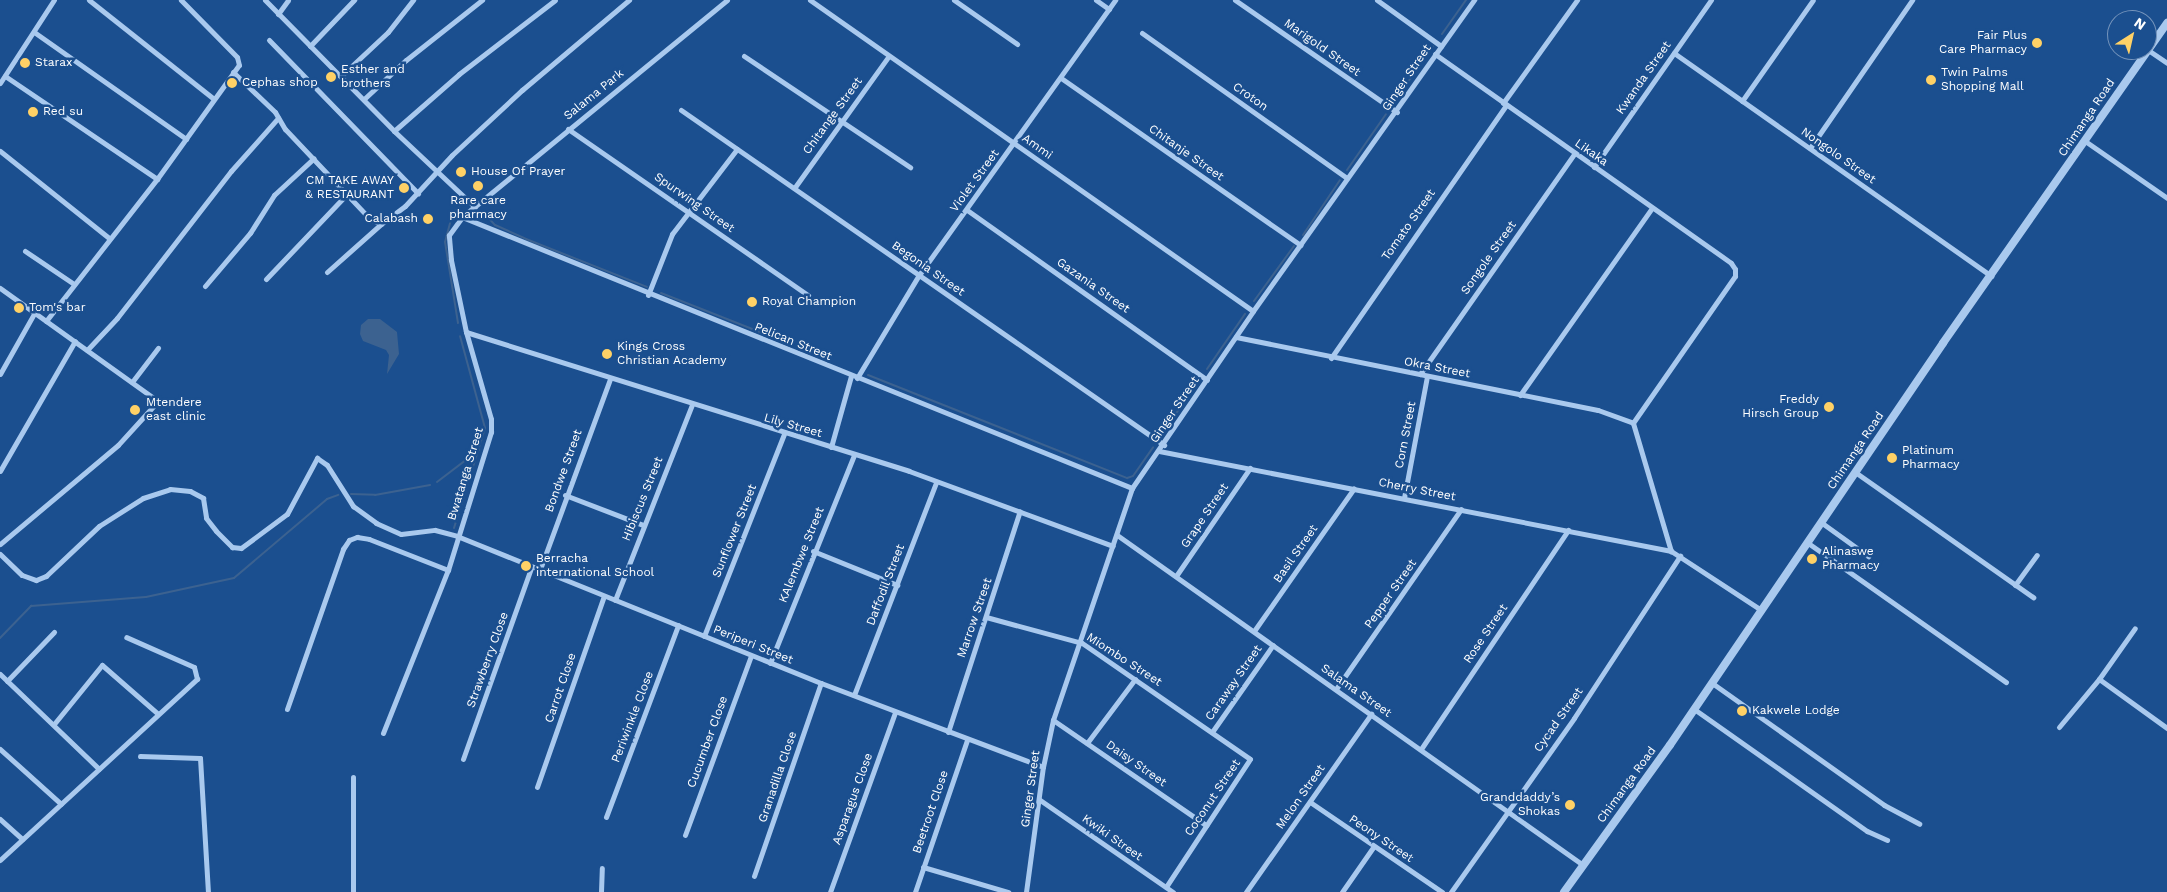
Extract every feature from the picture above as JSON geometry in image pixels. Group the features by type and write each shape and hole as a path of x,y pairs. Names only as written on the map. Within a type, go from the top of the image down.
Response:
{"street":[{"path":"0,83 54,0"},
{"path":"89,0 214,99"},
{"path":"46,321 157,179 239,65 237,57 181,0"},
{"path":"265,0 342,76 394,131 475,207 462,218"},
{"path":"278,14 288,0"},
{"path":"310,46 354,0"},
{"path":"342,76 388,32 412,0"},
{"path":"364,99 406,60 482,0"},
{"path":"394,131 460,74 555,0"},
{"path":"328,272 418,193 437,172 522,90 629,0"},
{"name":"Salama Park","path":"475,207 728,0"},
{"name":"Ammi","path":"810,0 888,57 1253,311"},
{"path":"954,0 1017,44"},
{"path":"1096,0 1109,9"},
{"name":"Violet Street","path":"831,447 854,377 919,275 1015,144 1115,0"},
{"name":"Marigold Street","path":"1235,0 1397,112"},
{"path":"1376,0 1441,46"},
{"name":"Ginger Street","path":"1026,892 1043,767 1053,720 1082,642 1132,488 1164,445 1253,311 1347,178 1397,112 1435,54 1474,0"},
{"name":"Tomato Street","path":"1331,358 1577,0"},
{"name":"Kwanda Street","path":"1594,167 1711,0"},
{"path":"1742,101 1813,0"},
{"path":"1810,148 1912,0"},
{"name":"Chimanga Road","path":"2157,37 2167,23"},
{"path":"34,32 186,139"},
{"name":"Croton","path":"1142,33 1347,178"},
{"path":"269,40 418,193"},
{"name":"Nongolo Street","path":"1674,53 1991,276"},
{"name":"Likaka","path":"1435,54 1731,262 1735,269 1735,276 1633,423"},
{"path":"744,56 910,167"},
{"name":"Chitange Street","path":"794,187 888,57"},
{"name":"Chimanga Road","path":"1564,892 1712,684 1855,472 2141,60"},
{"path":"234,72 370,219 381,224"},
{"path":"6,76 157,179"},
{"name":"Chitanje Street","path":"1061,78 1300,245"},
{"name":"Begonia Street","path":"681,110 1164,445"},
{"path":"88,350 117,318 231,171 278,118"},
{"name":"Spurwing Street","path":"568,129 808,295"},
{"path":"2085,141 2167,198"},
{"path":"648,295 664,251 688,212 737,148"},
{"path":"0,151 109,238"},
{"name":"Songole Street","path":"1420,374 1575,154"},
{"path":"205,286 250,232 274,195 314,158"},
{"path":"266,279 347,194"},
{"path":"1520,395 1652,208"},
{"name":"Gazania Street","path":"967,210 1208,380"},
{"name":"Pelican Street","path":"462,218 648,295 1132,488"},
{"name":"Bwatanga Street","path":"383,734 448,570 457,536 492,432 491,419 466,332 449,234 462,218"},
{"path":"25,251 74,284"},
{"path":"0,288 158,402 118,445 0,544"},
{"path":"0,374 35,312"},
{"name":"Lily Street","path":"466,332 784,434 831,447 1020,511 1113,546"},
{"name":"Okra Street","path":"1236,338 1605,412 1633,423"},
{"path":"0,471 3,459 75,341"},
{"path":"132,382 158,348"},
{"name":"Corn Street","path":"1404,498 1428,376"},
{"name":"Bondwe Street","path":"539,572 565,495 610,379"},
{"name":"Hibiscus Street","path":"614,600 692,405"},
{"path":"1633,423 1671,551"},
{"name":"Sunflower Street","path":"704,636 784,434"},
{"name":"Cherry Street","path":"1159,451 1671,551 1761,610"},
{"name":"KAlembwe Street","path":"770,663 813,551 854,455"},
{"name":"Periperi Street","path":"0,554 22,575 36,580 46,576 99,526 143,498 170,489 190,491 203,498 206,518 216,531 232,546 241,548 287,514 317,458 342,485 352,506 376,523 401,534 435,530 457,536 539,572 678,625 751,656 967,740 1043,767"},
{"name":"Grape Street","path":"1176,576 1250,468"},
{"path":"1855,472 2033,597"},
{"name":"Daffodil Street","path":"854,695 936,482"},
{"name":"Basil Street","path":"1254,631 1354,488"},
{"path":"565,495 643,525"},
{"name":"Pepper Street","path":"1336,689 1461,509"},
{"name":"Marrow Street","path":"948,732 1020,511"},
{"path":"1822,523 1868,556"},
{"name":"Rose Street","path":"1421,749 1568,530"},
{"name":"Salama Street","path":"1117,535 1508,810 1583,865"},
{"path":"288,709 343,550 349,540 357,537 369,538 448,570"},
{"path":"1808,543 2006,682"},
{"path":"813,551 897,585"},
{"path":"2015,585 2037,555"},
{"name":"Cycad Street","path":"1451,892 1680,556"},
{"name":"Strawberry Close","path":"463,759 531,568"},
{"name":"Carrot Close","path":"537,787 604,596"},
{"name":"Miombo Street","path":"986,617 1082,642 1212,732"},
{"name":"Periwinkle Close","path":"606,817 678,625"},
{"path":"2059,727 2099,679 2135,628"},
{"path":"7,681 54,632"},
{"path":"0,860 197,679 198,672 194,667 126,637"},
{"name":"Caraway Street","path":"1212,732 1273,645"},
{"name":"Cucumber Close","path":"685,835 751,656"},
{"path":"54,724 102,665 158,714"},
{"path":"0,674 99,769"},
{"path":"1087,743 1135,679"},
{"path":"2099,679 2165,726 2167,719"},
{"name":"Granadilla Close","path":"754,876 821,683"},
{"path":"1712,684 1884,805 1919,824"},
{"path":"1694,709 1867,831 1887,840"},
{"name":"Asparagus Close","path":"830,892 895,712"},
{"name":"Melon Street","path":"1246,892 1371,714"},
{"name":"Daisy Street","path":"1053,720 1206,825"},
{"name":"Coconut Street","path":"1166,887 1250,758 1212,732"},
{"name":"Beetroot Close","path":"915,892 967,740"},
{"path":"0,749 61,804"},
{"path":"140,756 200,758 208,892"},
{"path":"353,777 353,892"},
{"name":"Kwiki Street","path":"1040,800 1173,892"},
{"name":"Peony Street","path":"1310,802 1442,892"},
{"path":"0,819 22,839"},
{"path":"1342,892 1374,846"},
{"path":"923,867 1008,892"},
{"path":"601,892 602,868"}],"water":[{"path":"368,319 380,319 397,332 399,354 387,374 389,355 386,350 363,341 360,334 361,325"}],"waterway":[{"path":"1442,34 1466,0"},
{"path":"1394,102 1433,46"},
{"path":"1347,170 1386,114"},
{"path":"1303,235 1340,180"},
{"path":"458,323 445,242 453,213 463,203"},
{"path":"485,214 495,225 526,239 647,287"},
{"path":"1254,301 1294,246"},
{"path":"661,293 793,345"},
{"path":"1207,369 1245,314"},
{"path":"454,528 485,428 460,336"},
{"path":"868,375 1127,478 1133,476 1153,447"},
{"path":"1161,435 1200,379"},
{"path":"437,482 479,450"},
{"path":"351,494 375,495 430,485"},
{"path":"0,638 31,606 146,597 234,578 327,499 338,495"}],"place":[{"name":"Fair Plus Care Pharmacy","path":"2037,43"},
{"name":"Starax","path":"25,63"},
{"name":"Esther and brothers","path":"331,77"},
{"name":"Twin Palms Shopping Mall","path":"1931,80"},
{"name":"Cephas shop","path":"232,83"},
{"name":"Red su","path":"33,112"},
{"name":"House Of Prayer","path":"461,172"},
{"name":"Rare care pharmacy","path":"478,186"},
{"name":"CM TAKE AWAY & RESTAURANT","path":"404,188"},
{"name":"Calabash","path":"428,219"},
{"name":"Royal Champion","path":"752,302"},
{"name":"Tom's bar","path":"19,308"},
{"name":"Kings Cross Christian Academy","path":"607,354"},
{"name":"Freddy Hirsch Group","path":"1829,407"},
{"name":"Mtendere east clinic","path":"135,410"},
{"name":"Platinum Pharmacy","path":"1892,458"},
{"name":"Alinaswe Pharmacy","path":"1812,559"},
{"name":"Berracha international School","path":"526,566"},
{"name":"Kakwele Lodge","path":"1742,711"},
{"name":"Granddaddy’s Shokas","path":"1570,805"}]}
